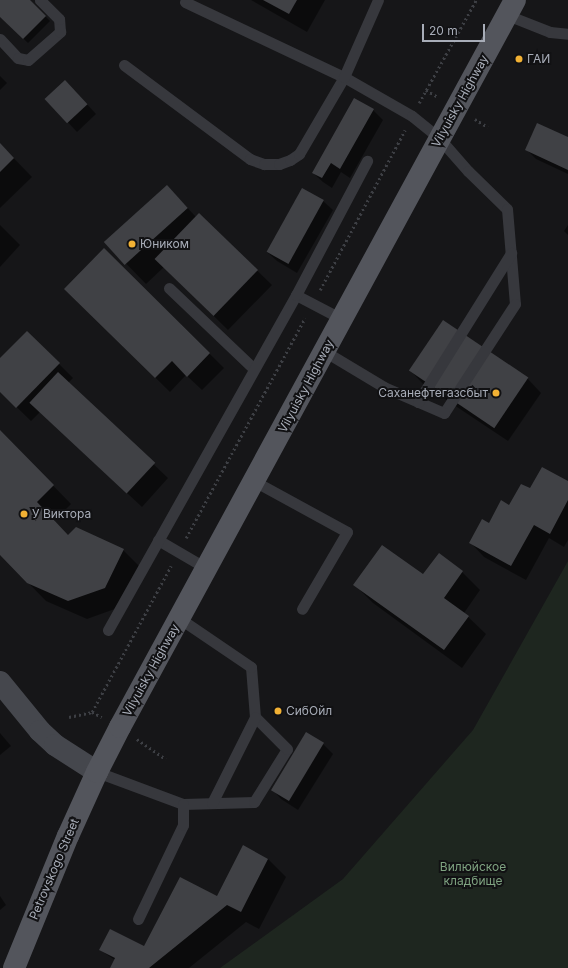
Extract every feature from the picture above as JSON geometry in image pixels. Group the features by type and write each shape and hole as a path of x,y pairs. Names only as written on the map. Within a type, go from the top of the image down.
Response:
{"main road":[{"name":"Vilyuisky Highway","path":"97,772 206,568 511,7"},
{"path":"0,682 40,731 55,745 97,772"},
{"name":"Petrovskogo Street","path":"14,968 68,836 97,772"}],"lane":[{"path":"0,39 18,58 28,60 60,32 59,19 40,0"},
{"path":"124,65 250,159 264,164 278,164 290,160 299,154 344,77 378,0"},
{"path":"185,2 344,77 412,116 439,138 468,171 507,209 515,304 444,413 384,386 324,351"},
{"path":"511,7 550,32 568,34"},
{"path":"108,630 296,295 367,161"},
{"path":"418,402 511,253"},
{"path":"169,288 254,369"},
{"path":"296,295 342,319"},
{"path":"254,481 347,532 302,609"},
{"path":"158,540 206,568"},
{"path":"179,618 251,668 255,717 212,803"},
{"path":"97,772 183,804 254,802 287,750 255,717"},
{"path":"138,919 183,825 183,804"}],"path":[{"path":"69,717 92,712 412,116 476,0"}],"green space":[{"name":"Вилюйское кладбище","path":"568,561 568,968 220,968 343,879 473,730"}],"building":[{"path":"0,0 30,0 46,16 23,39 0,17"},
{"path":"263,0 297,0 289,14"},
{"path":"65,80 88,104 67,123 45,99"},
{"path":"354,98 374,109 340,169 331,163 322,178 312,173"},
{"path":"537,123 568,137 568,170 525,150"},
{"path":"0,143 14,158 0,172"},
{"path":"167,185 188,208 125,265 104,242"},
{"path":"302,188 324,200 288,264 267,252"},
{"path":"199,213 258,270 214,316 155,259"},
{"path":"104,248 210,353 187,377 172,361 155,378 64,289"},
{"path":"443,320 528,378 494,428 409,371"},
{"path":"27,331 60,363 16,408 0,392 0,358"},
{"path":"58,372 155,463 127,493 29,403"},
{"name":"У Виктора","path":"0,430 54,485 37,502 68,535 76,527 124,549 105,588 68,601 27,583 0,555"},
{"path":"542,467 568,481 568,500 550,534 534,525 511,566 469,543 482,519 489,523 501,500 509,505 521,484 530,488"},
{"path":"382,545 423,574 439,553 463,571 444,598 469,616 444,650 353,585"},
{"path":"306,732 324,743 289,801 271,790"},
{"path":"243,845 268,859 241,912 227,905 149,968 110,968 115,958 99,950 110,929 144,946 180,877 217,896"}],"place":[{"name":"ГАИ","path":"519,59"},
{"name":"Юником","path":"132,244"},
{"name":"Саханефтегазсбыт","path":"496,393"},
{"name":"У Виктора","path":"24,514"},
{"name":"СибОйл","path":"278,711"}]}
